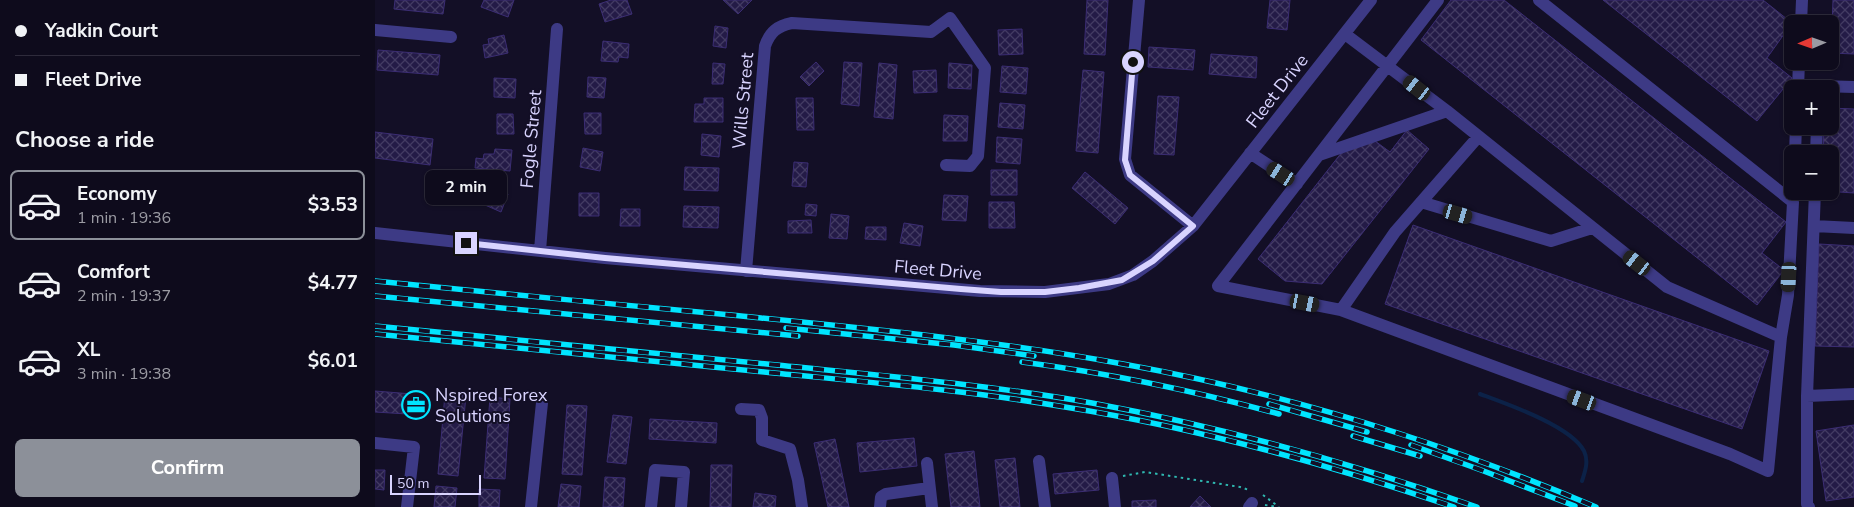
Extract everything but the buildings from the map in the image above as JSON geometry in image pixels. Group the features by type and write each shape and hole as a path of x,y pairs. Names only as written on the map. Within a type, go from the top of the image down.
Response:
{"street":[{"path":"1139,0 1125,160 1130,175 1193,226"},
{"name":"Fleet Drive","path":"375,232 539,251 980,291 1045,292 1122,280 1153,261 1193,226 1371,0"},
{"path":"1438,0 1218,286 1341,310 1721,451 1768,471 1781,337 1788,295 1793,200"},
{"path":"1539,0 1784,190"},
{"path":"1801,15 1802,0"},
{"name":"Wills Street","path":"746,271 765,46 774,29 781,25 791,22 931,32 950,18 985,68 978,156 969,166 946,165"},
{"name":"Fogle Street","path":"539,251 557,29"},
{"path":"375,30 451,37"},
{"path":"1345,34 1447,111 1667,287 1781,337"},
{"path":"1839,87 1854,87"},
{"path":"1319,155 1447,111"},
{"path":"1341,310 1395,232 1478,137"},
{"path":"1251,153 1297,184"},
{"path":"1809,507 1807,504 1807,396 1815,200"},
{"path":"1421,202 1551,241 1592,228"},
{"path":"1814,226 1854,228"},
{"path":"1807,396 1854,394"},
{"path":"531,507 542,403"},
{"path":"741,409 759,410 762,418 762,440 790,449 798,480 802,507"},
{"path":"375,443 414,447 407,507"},
{"path":"1039,460 1045,507"},
{"path":"927,463 932,507"},
{"path":"651,507 655,470 684,472 681,507"},
{"path":"1112,478 1115,507"},
{"path":"880,507 881,497 886,494 929,488"}],"path":[{"path":"1112,478 1145,472 1240,487 1252,501 1280,507"},
{"path":"1262,495 1280,507"}],"waterway":[{"path":"1480,394 1537,417 1566,433 1577,442 1584,451 1586,459 1582,481"}],"railway":[{"path":"375,281 878,330 976,341 1123,364 1244,390 1364,422 1481,462 1596,507"},
{"path":"375,296 798,336"},
{"path":"375,326 889,376 1051,396 1190,423 1238,435 1334,461 1477,507"},
{"path":"786,328 954,345 1034,356"},
{"path":"375,334 915,387 1065,407 1164,425 1262,449 1358,476 1454,507"},
{"path":"1022,362 1151,383 1279,414"},
{"path":"1269,404 1367,432"},
{"path":"1353,436 1420,456"},
{"path":"1411,445 1575,506"}],"place":[{"name":"Nspired Forex Solutions","path":"416,405"}],"route":[{"path":"466,243 605,258 980,291 1045,292 1109,284 1133,275 1153,261 1193,226 1130,175 1125,160 1133,62"}]}
